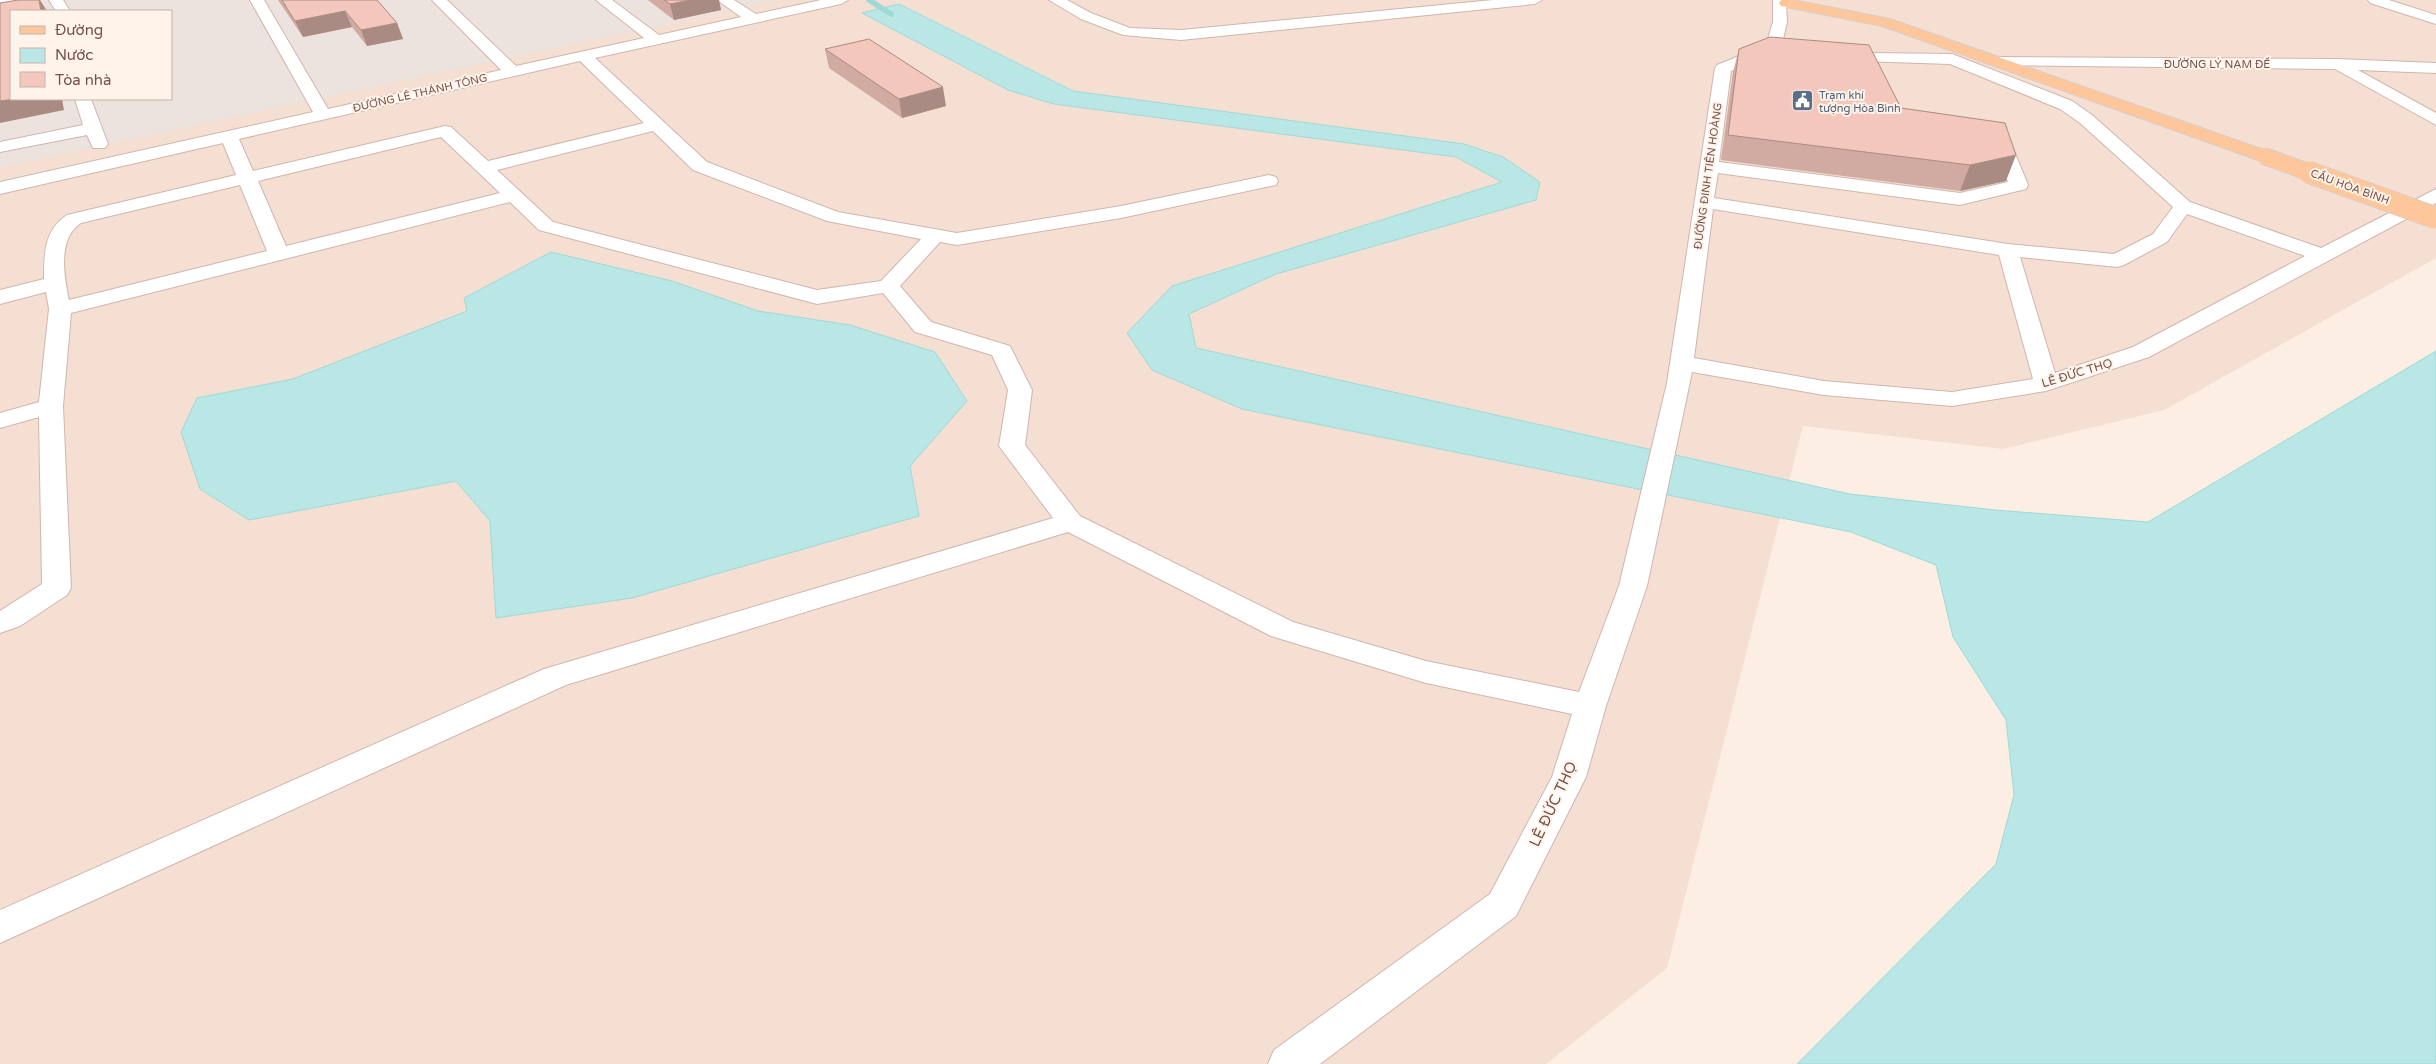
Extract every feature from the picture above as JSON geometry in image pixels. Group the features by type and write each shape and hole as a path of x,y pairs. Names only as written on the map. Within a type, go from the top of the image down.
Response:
{"main road":[{"path":"1776,2 1830,0"},
{"path":"1845,0 1885,22"},
{"path":"1776,2 1885,22"},
{"name":"CẦU HÒA BÌNH","path":"1885,22 2436,218"}],"street":[{"path":"0,2 14,0"},
{"path":"257,0 323,115"},
{"path":"439,0 512,72"},
{"path":"603,0 656,40"},
{"path":"724,0 753,19"},
{"name":"ĐƯỜNG LÊ THÁNH TÔNG","path":"0,188 583,56 841,0"},
{"path":"1056,0 1086,16 1128,32 1181,35 1536,0"},
{"path":"2374,0 2436,20"},
{"name":"ĐƯỜNG ĐINH TIÊN HOÀNG","path":"1680,373 1723,68 1782,49 1776,2"},
{"path":"583,56 700,166 834,217 957,239 1121,212 1269,181"},
{"path":"1848,56 1952,59 2066,105 2086,119 2183,206 2321,255"},
{"path":"1867,58 1876,76"},
{"name":"ĐƯỜNG LÝ NAM ĐẾ","path":"1998,62 2337,64 2436,68"},
{"path":"2337,64 2436,120"},
{"path":"83,100 107,164"},
{"path":"484,168 657,125"},
{"path":"0,147 93,128"},
{"path":"0,622 10,619 57,588 51,406 60,309 56,283 55,248 59,231 68,222 83,216 445,131 546,226 817,298 888,286 935,235"},
{"path":"229,136 279,254"},
{"path":"1709,166 1960,199 2019,185 2003,143 1975,139"},
{"name":"LÊ ĐỨC THỌ","path":"1288,1064 1503,905 1569,778 1590,706 1633,586 1680,373 1952,399 2046,384 2141,352 2436,195"},
{"path":"60,309 512,196"},
{"path":"1704,202 2008,250 2117,261 2160,238 2183,206"},
{"path":"2008,250 2046,384"},
{"path":"0,297 56,283"},
{"path":"888,286 923,327 1002,351 1020,390 1012,446 1070,522 1282,629 1426,672 1590,706"},
{"path":"0,421 51,406"},
{"path":"0,927 555,677 1070,522"}],"shaded area":[{"path":"0,0 2436,0 2436,258 2164,410 2003,449 1803,426 1667,968 1546,1064 0,1064"},
{"path":"0,0 778,0 0,167"}],"water":[{"path":"899,4 1073,91 1464,144 1503,157 1540,182 1536,200 1276,274 1189,314 1196,348 1850,494 1995,510 2148,522 2436,351 2436,1064 1797,1064 1996,864 2014,795 2006,720 1953,637 1936,565 1851,532 1242,409 1152,370 1127,333 1172,286 1502,182 1456,157 1054,104 1008,90 862,13"},
{"path":"551,252 672,281 758,311 850,325 935,352 967,401 910,466 919,516 632,598 496,618 490,521 456,481 249,520 200,489 181,432 197,398 293,379 467,311 464,298"}],"building":[{"path":"18,0 39,0 41,10 10,10 10,100 0,101 0,3"},
{"path":"282,0 377,0 397,23 361,30 345,11 295,21"},
{"path":"664,0 691,0 670,4"},
{"name":"Trạm khí tượng Hòa Bình","path":"1770,37 1869,45 1901,108 2005,123 2016,155 1970,165 1728,135 1739,49"},
{"path":"869,39 943,87 899,99 825,49"}],"waterway":[{"path":"869,0 891,14"}],"place":[{"name":"Trạm khí tượng Hòa Bình","path":"1803,101"}]}
